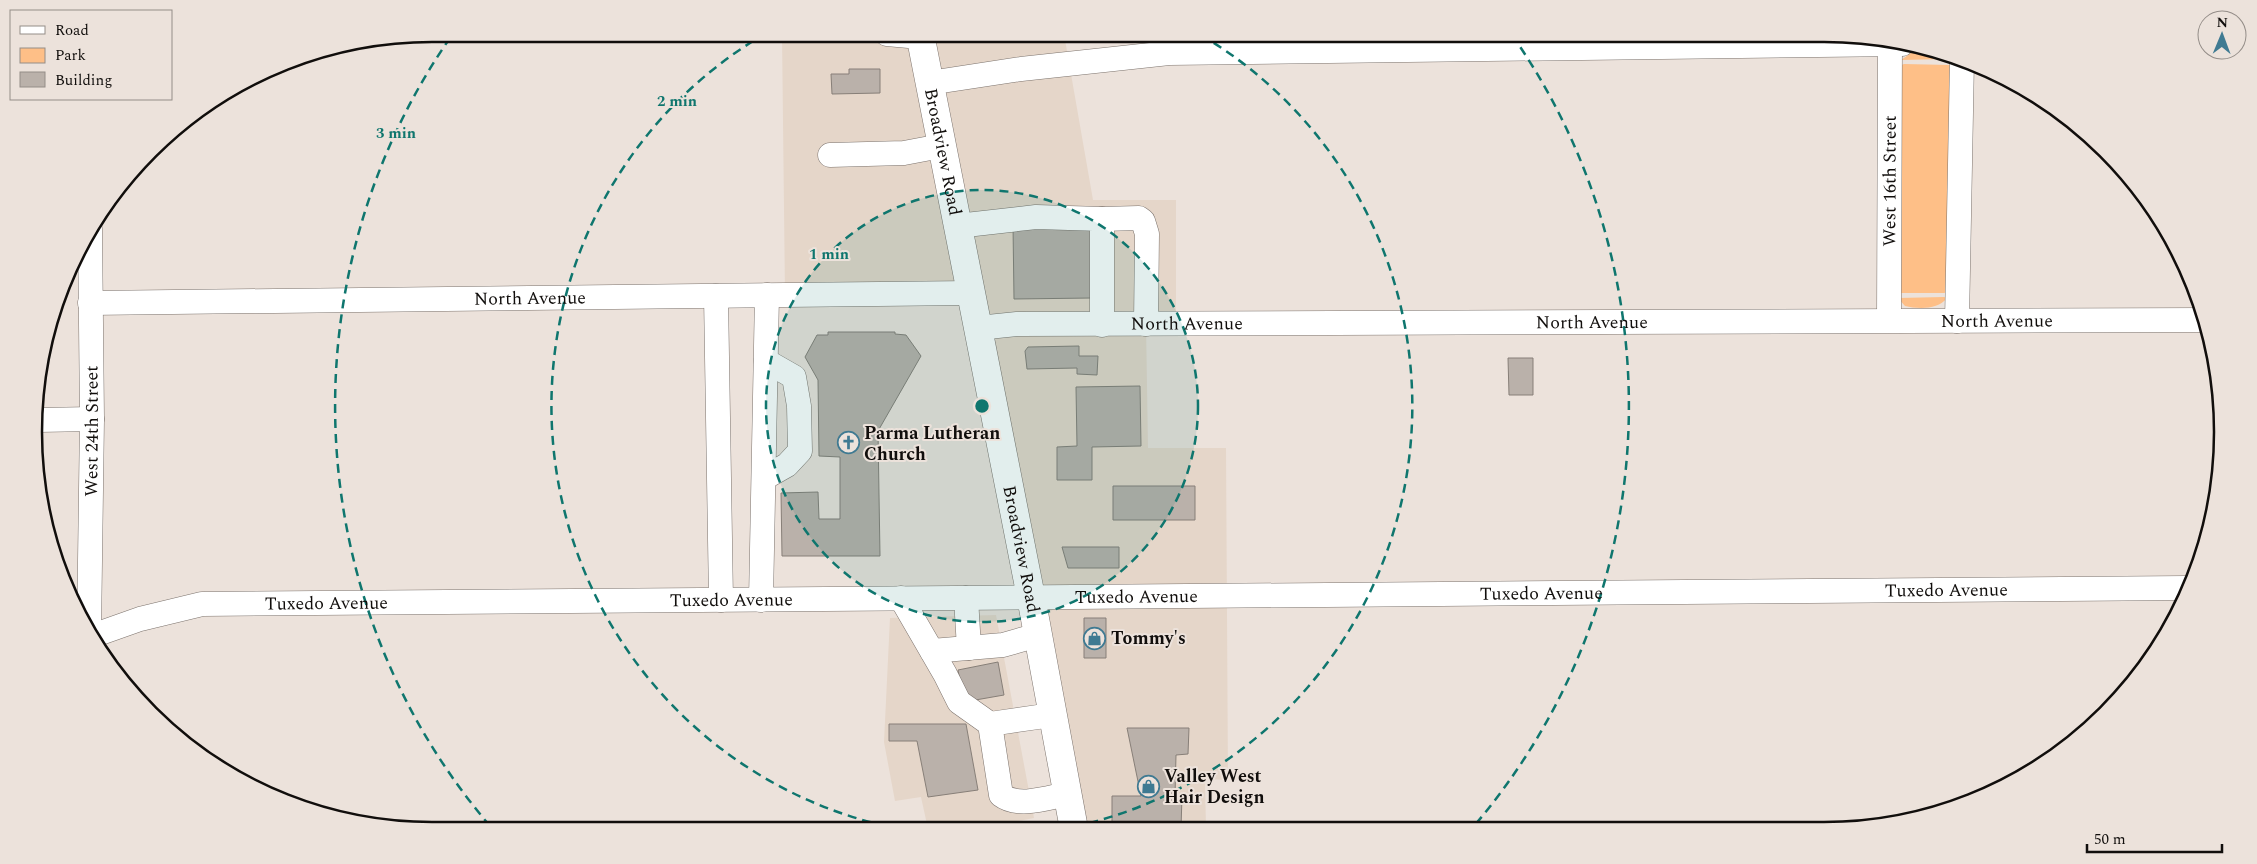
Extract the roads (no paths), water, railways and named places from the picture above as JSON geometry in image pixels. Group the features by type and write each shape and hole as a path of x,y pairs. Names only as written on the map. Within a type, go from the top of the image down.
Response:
{"main road":[{"name":"Broadview Road","path":"921,42 1031,597 1073,822"}],"street":[{"path":"929,82 1170,53 1855,44"},
{"name":"West 16th Street","path":"1888,320 1894,49"},
{"path":"1957,321 1962,67"},
{"path":"830,155 904,153 942,146"},
{"path":"957,226 1036,217 1139,218 1143,221 1147,234 1146,324"},
{"path":"1102,219 1102,325"},
{"name":"West 24th Street","path":"89,616 92,419 90,247"},
{"name":"North Avenue","path":"90,303 971,293"},
{"path":"716,296 721,600"},
{"path":"761,600 767,296"},
{"name":"North Avenue","path":"978,328 1016,324 2198,320"},
{"path":"764,478 787,466 800,451 799,406 794,377 766,361"},
{"path":"42,420 92,419"},
{"name":"Tuxedo Avenue","path":"99,634 140,619 202,604 2182,588"},
{"path":"901,598 932,650 959,702 990,724 1052,715"},
{"path":"966,598 969,648"},
{"path":"932,650 1003,646 1038,635"},
{"path":"990,724 1001,795 1009,801 1031,801 1067,794"}],"place":[{"name":"Parma Lutheran Church","path":"848,443"},
{"name":"Tommy's","path":"1095,638"},
{"name":"Valley West Hair Design","path":"1148,786"}]}
